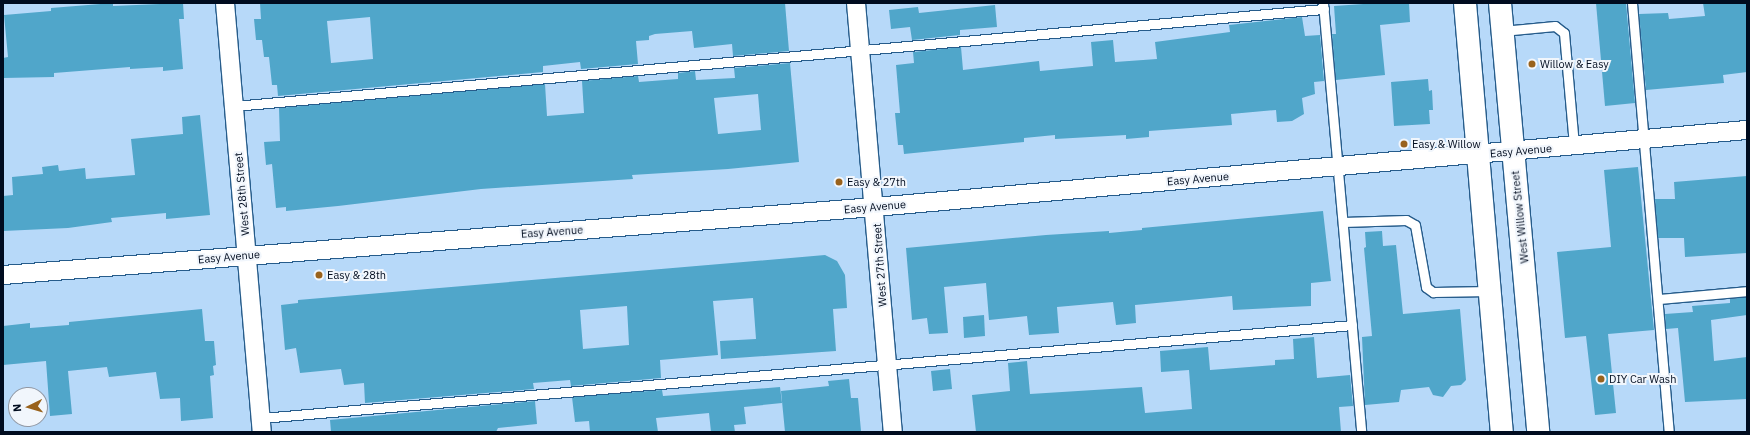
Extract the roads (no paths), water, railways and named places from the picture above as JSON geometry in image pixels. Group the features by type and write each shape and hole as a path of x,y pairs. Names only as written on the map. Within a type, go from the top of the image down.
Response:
{"main road":[{"path":"1465,3 1502,432"},
{"name":"West Willow Street","path":"1500,3 1538,432"}],"street":[{"name":"West 28th Street","path":"225,3 262,425"},
{"name":"West 27th Street","path":"856,3 876,207 893,432"},
{"name":"Easy Avenue","path":"3,276 876,207 1338,168 1747,130"}],"lane":[{"path":"1632,3 1669,432"},
{"path":"234,106 861,50 1323,6 1361,432"},
{"path":"1502,31 1555,26 1564,33 1574,146"},
{"path":"1342,222 1406,220 1415,225 1426,287 1433,292 1490,291"},
{"path":"1658,299 1747,291"},
{"path":"262,425 888,364 1352,325"}],"place":[{"name":"Willow & Easy","path":"1532,64"},
{"name":"Easy & Willow","path":"1404,144"},
{"name":"Easy & 27th","path":"839,182"},
{"name":"Easy & 28th","path":"319,275"},
{"name":"DIY Car Wash","path":"1601,379"}]}
